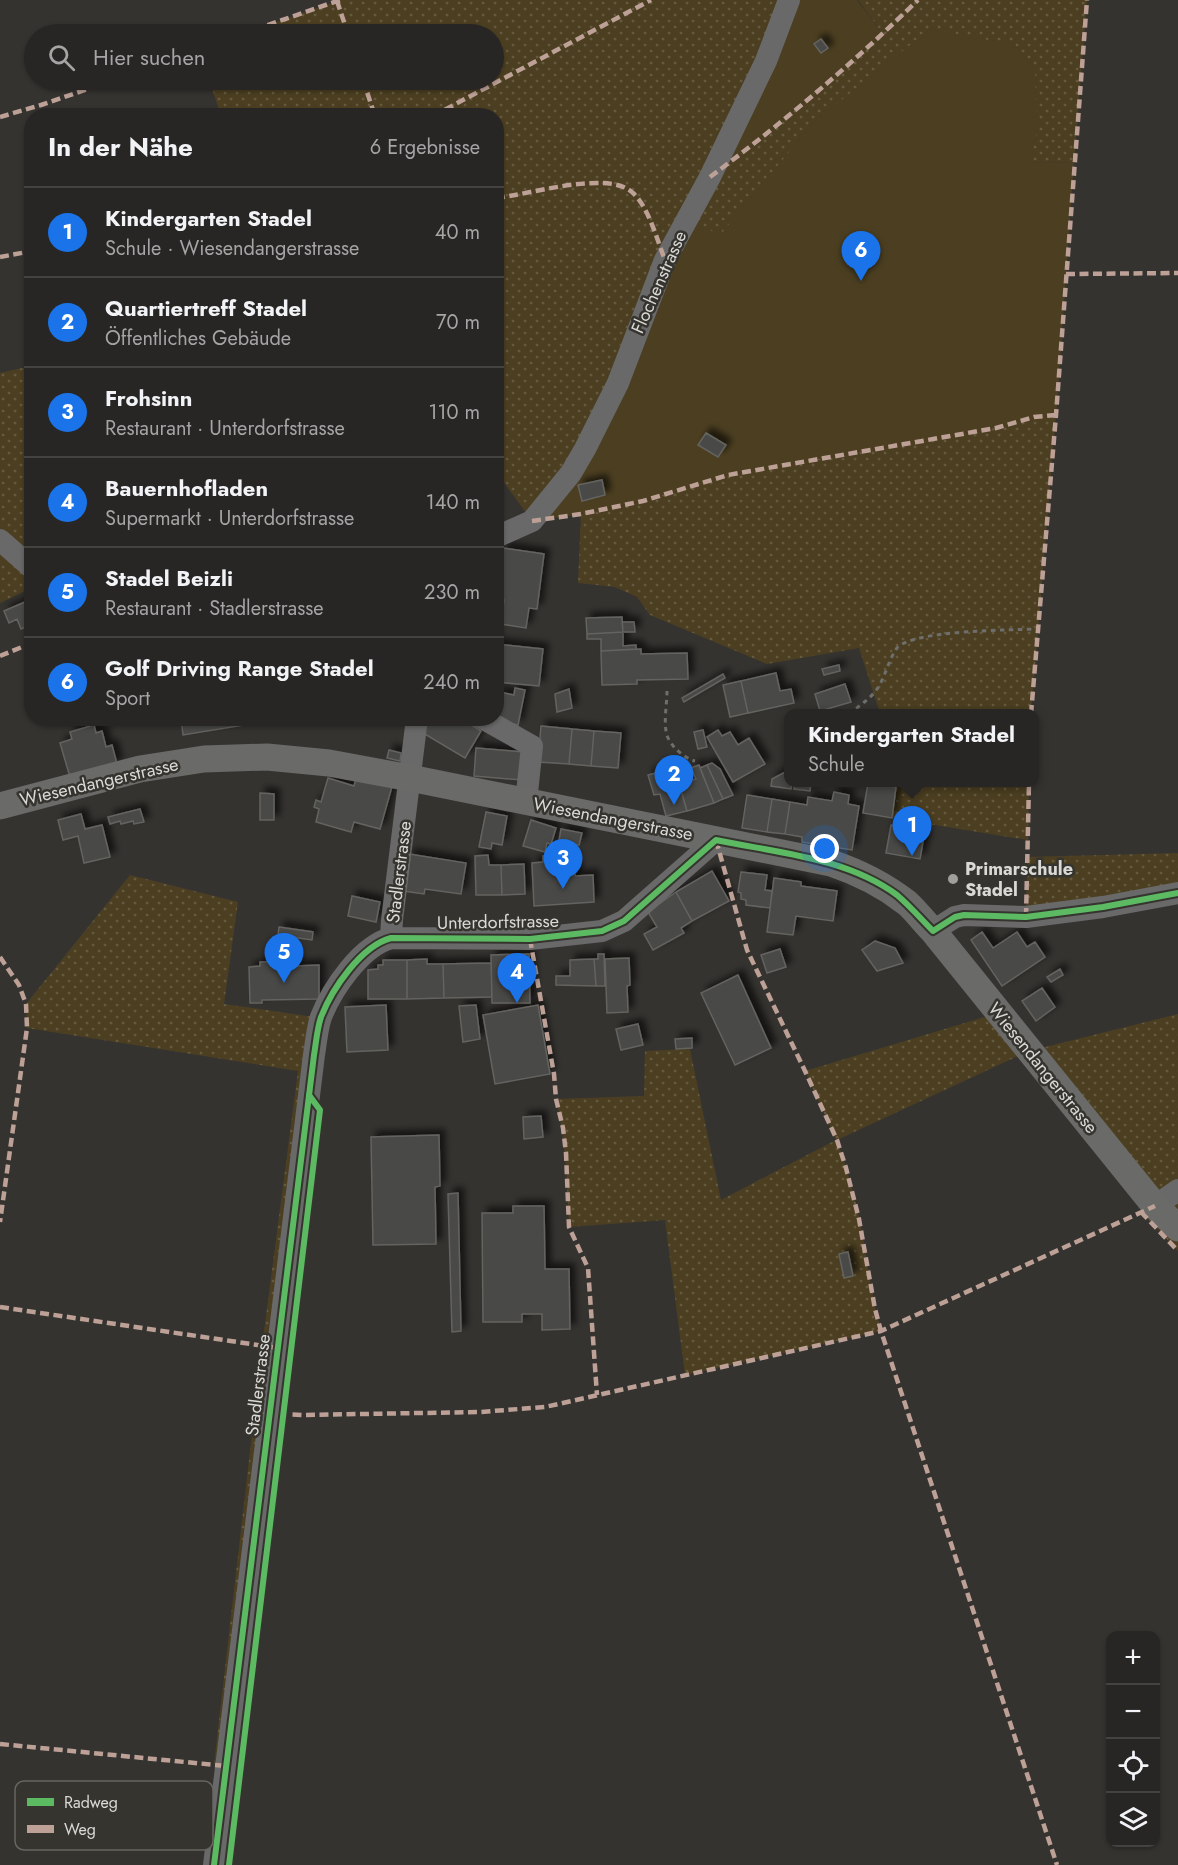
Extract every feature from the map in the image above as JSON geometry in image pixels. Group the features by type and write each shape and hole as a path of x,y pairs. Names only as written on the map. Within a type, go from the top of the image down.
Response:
{"main road":[{"name":"Wiesendangerstrasse","path":"0,806 140,769 204,759 267,757 329,763 410,778 831,863 853,871 909,905 933,931 1155,1206 1178,1228"}],"street":[{"name":"Flochenstrasse","path":"504,533 532,521 571,473 585,449 618,383 665,260 720,156 770,50 789,0"},
{"path":"0,540 24,561"},
{"name":"Stadlerstrasse","path":"214,1865 314,1054 321,1018 338,983 377,944 391,938 416,726"},
{"path":"496,726 532,746 526,802"},
{"name":"Unterdorfstrasse","path":"391,938 530,939 602,931 624,921 716,840"},
{"path":"933,931 955,917 964,915 1026,917 1103,907 1178,892"},
{"path":"1155,1206 1178,1190"}],"path":[{"path":"856,709 869,699 879,687 897,648 904,643 924,637 962,632 1038,629"},
{"path":"667,691 666,732 678,752 688,760 695,761"}],"shaded area":[{"path":"340,0 789,0 712,176 751,146 883,34 858,0 1087,0 1074,163 1030,162 1065,289 1031,709 879,709 859,648 767,664 650,615 637,597 615,587 578,583 581,514 634,503 631,492 532,521 504,483 504,108 219,108 212,90 504,90 504,24 271,24"},
{"path":"789,0 857,0 883,34 751,146 710,177"},
{"path":"930,29 1015,45 1035,70 1037,130 1030,162 1074,163 1056,415 1034,417 996,428 728,475 643,501 532,521 571,473 687,219 720,235 814,122"},
{"path":"24,368 24,591 0,603 0,373"},
{"path":"896,787 1029,787 1028,840 892,818"},
{"path":"1178,853 1178,893 1026,917 1027,857"},
{"path":"130,875 238,902 224,1004 321,1018 309,1095 320,1110 229,1865 214,1865 226,1766 214,1764 262,1347 298,1071 27,1028 26,1004"},
{"path":"998,1013 1029,1051 837,1140 858,1211 881,1331 685,1375 665,1220 569,1227 564,1146 556,1099 644,1096 645,1051 690,1049 721,1200 836,1140 805,1071"},
{"path":"1178,1014 1178,1251 1146,1217 1154,1206 1029,1051"}],"building":[{"path":"821,39 828,48 821,53 814,44"},
{"path":"706,433 726,445 718,457 698,445"},
{"path":"602,480 605,495 582,501 578,485"},
{"path":"504,548 544,554 537,609 529,608 526,628 504,624"},
{"path":"24,602 24,628 21,629 17,619 9,623 4,611"},
{"path":"622,617 623,632 587,634 586,618"},
{"path":"622,622 634,622 635,632 623,632"},
{"path":"623,632 623,646 636,645 636,649 601,651 601,639 587,639 587,634"},
{"path":"504,645 543,649 539,686 504,683"},
{"path":"641,649 641,654 687,653 688,679 637,680 637,684 602,685 601,651"},
{"path":"839,665 840,671 824,675 822,669"},
{"path":"776,673 780,691 791,689 794,703 748,713 741,681"},
{"path":"723,674 725,678 684,702 682,698"},
{"path":"741,681 748,713 730,717 723,685"},
{"path":"845,684 851,702 819,709 815,694"},
{"path":"515,688 525,690 518,725 504,722 504,693 514,695"},
{"path":"569,689 572,708 557,712 555,694"},
{"path":"91,726 94,726 96,733 102,731 106,747 112,745 117,764 70,777 60,743 72,739 70,732"},
{"path":"182,726 238,726 183,735"},
{"path":"427,726 473,726 481,731 465,758 423,733"},
{"path":"541,726 572,729 569,764 538,762"},
{"path":"572,729 594,731 591,766 569,764"},
{"path":"703,730 707,747 698,749 694,732"},
{"path":"718,730 722,736 730,732 738,745 749,738 765,764 733,782 707,737"},
{"path":"594,731 621,733 618,768 591,766"},
{"path":"476,748 524,752 522,780 474,776"},
{"path":"389,750 401,753 400,761 387,758"},
{"path":"712,763 720,769 733,795 723,799 707,765"},
{"path":"699,765 714,803 687,811 679,784 696,779 691,768"},
{"path":"707,765 723,799 714,803 700,768"},
{"path":"675,768 687,811 666,816 660,794 654,795 648,775"},
{"path":"784,773 784,787 791,787 791,789 771,786 772,779"},
{"path":"328,778 354,786 356,779 393,783 380,829 354,822 351,832 316,822 319,809 314,807 316,800 321,802"},
{"path":"794,787 810,787 810,791 794,789"},
{"path":"867,787 896,787 892,818 863,813"},
{"path":"834,792 849,795 848,804 859,806 852,850 802,842 802,837 785,834 790,802 807,805 808,797 832,801"},
{"path":"260,793 274,794 274,820 260,820"},
{"path":"747,795 772,799 767,832 742,828"},
{"path":"772,799 790,802 785,834 767,832"},
{"path":"140,809 144,822 134,824 133,821 121,824 120,821 110,824 108,817"},
{"path":"486,812 507,816 502,845 492,843 491,849 479,847"},
{"path":"81,814 85,829 102,825 110,857 84,863 78,836 63,840 58,820"},
{"path":"531,820 556,828 551,844 547,843 545,852 523,846"},
{"path":"891,825 902,827 901,832 924,836 920,859 886,853"},
{"path":"561,829 582,833 579,845 559,841"},
{"path":"552,847 559,847 560,855 568,854 568,869 575,868 575,876 593,875 594,902 534,906 532,863 543,862 543,856 552,855"},
{"path":"409,854 466,863 461,894 425,889 424,894 404,891"},
{"path":"488,855 489,865 501,865 502,895 476,895 475,856"},
{"path":"524,864 525,894 502,895 501,865"},
{"path":"712,871 729,901 692,921 676,892"},
{"path":"741,872 767,875 765,890 772,891 770,908 746,905 746,900 741,899 741,893 738,892"},
{"path":"774,878 801,882 801,886 837,891 833,921 796,916 793,935 767,932"},
{"path":"676,892 692,921 681,928 684,933 653,950 644,934 657,927 648,912"},
{"path":"352,896 380,902 376,922 348,916"},
{"path":"279,927 313,932 312,940 278,935"},
{"path":"982,932 993,948 1017,932 1027,947 1035,942 1045,957 1002,986 971,940"},
{"path":"875,941 895,948 903,963 877,971 862,950"},
{"path":"780,949 786,967 767,973 761,955"},
{"path":"529,954 530,1003 492,1003 491,955"},
{"path":"598,954 604,954 605,986 596,986 594,959 598,959"},
{"path":"629,958 628,1012 607,1013 605,959"},
{"path":"427,959 427,964 443,964 444,998 407,999 407,960"},
{"path":"594,959 596,986 556,985 556,976 570,976 570,960"},
{"path":"383,960 407,960 407,999 368,999 368,970 378,969 378,965 383,965"},
{"path":"295,961 295,966 319,965 319,999 262,1000 262,1003 250,1003 249,967 260,966 260,962"},
{"path":"491,963 492,997 444,998 443,964"},
{"path":"1060,969 1063,975 1051,982 1047,977"},
{"path":"738,975 771,1048 735,1065 701,993"},
{"path":"1042,988 1055,1007 1036,1021 1022,1001"},
{"path":"386,1005 388,1050 347,1052 345,1007"},
{"path":"476,1005 480,1039 463,1042 459,1006"},
{"path":"538,1005 550,1074 495,1084 483,1015"},
{"path":"638,1024 643,1045 621,1050 616,1029"},
{"path":"692,1038 692,1048 676,1049 675,1039"},
{"path":"541,1116 543,1137 524,1139 523,1117"},
{"path":"439,1135 440,1186 435,1187 436,1244 373,1245 371,1137"},
{"path":"458,1193 461,1331 452,1332 448,1194"},
{"path":"513,1206 544,1206 545,1269 569,1269 570,1329 542,1330 542,1314 522,1314 522,1322 483,1322 482,1213 513,1213"},
{"path":"848,1252 853,1276 844,1278 839,1254"}],"marked path":[{"path":"271,24 340,0"},
{"path":"504,78 651,0"},
{"path":"710,177 817,92 918,0"},
{"path":"1031,709 1087,0"},
{"path":"337,1 345,24"},
{"path":"31,108 85,90"},
{"path":"366,90 372,108"},
{"path":"448,108 482,90"},
{"path":"0,117 24,110"},
{"path":"504,197 588,183 622,186 633,193 644,207 665,260"},
{"path":"0,257 24,252"},
{"path":"1066,274 1178,273"},
{"path":"532,521 643,501 728,475 996,428 1034,417 1056,415"},
{"path":"0,656 24,646"},
{"path":"1026,917 1029,787"},
{"path":"716,840 747,950 837,1140 859,1219 881,1331 1057,1865"},
{"path":"530,939 554,1074 556,1099 563,1128 569,1227 588,1268 597,1395"},
{"path":"0,957 19,985 26,1004 27,1028 0,1222"},
{"path":"279,1414 480,1412 545,1407 881,1331 1155,1206"},
{"path":"1141,1212 1178,1251"},
{"path":"0,1307 278,1348"},
{"path":"0,1744 226,1766"}],"cycle path":[{"path":"214,1865 317,1036 321,1017 332,994 359,959 369,950 391,938 530,939 602,931 624,921 716,840 810,858 855,872 897,895 933,931 955,917 964,915 1026,917 1103,907 1178,893"},
{"path":"229,1865 320,1110 309,1095"}],"place":[{"name":"Golf Driving Range Stadel","path":"861,281"},
{"name":"Quartiertreff Stadel","path":"674,805"},
{"name":"Kindergarten Stadel","path":"912,856"},
{"name":"Primarschule Stadel","path":"953,879"},
{"name":"Frohsinn","path":"563,889"},
{"name":"Stadel Beizli","path":"284,983"},
{"name":"Bauernhofladen","path":"517,1003"}]}
